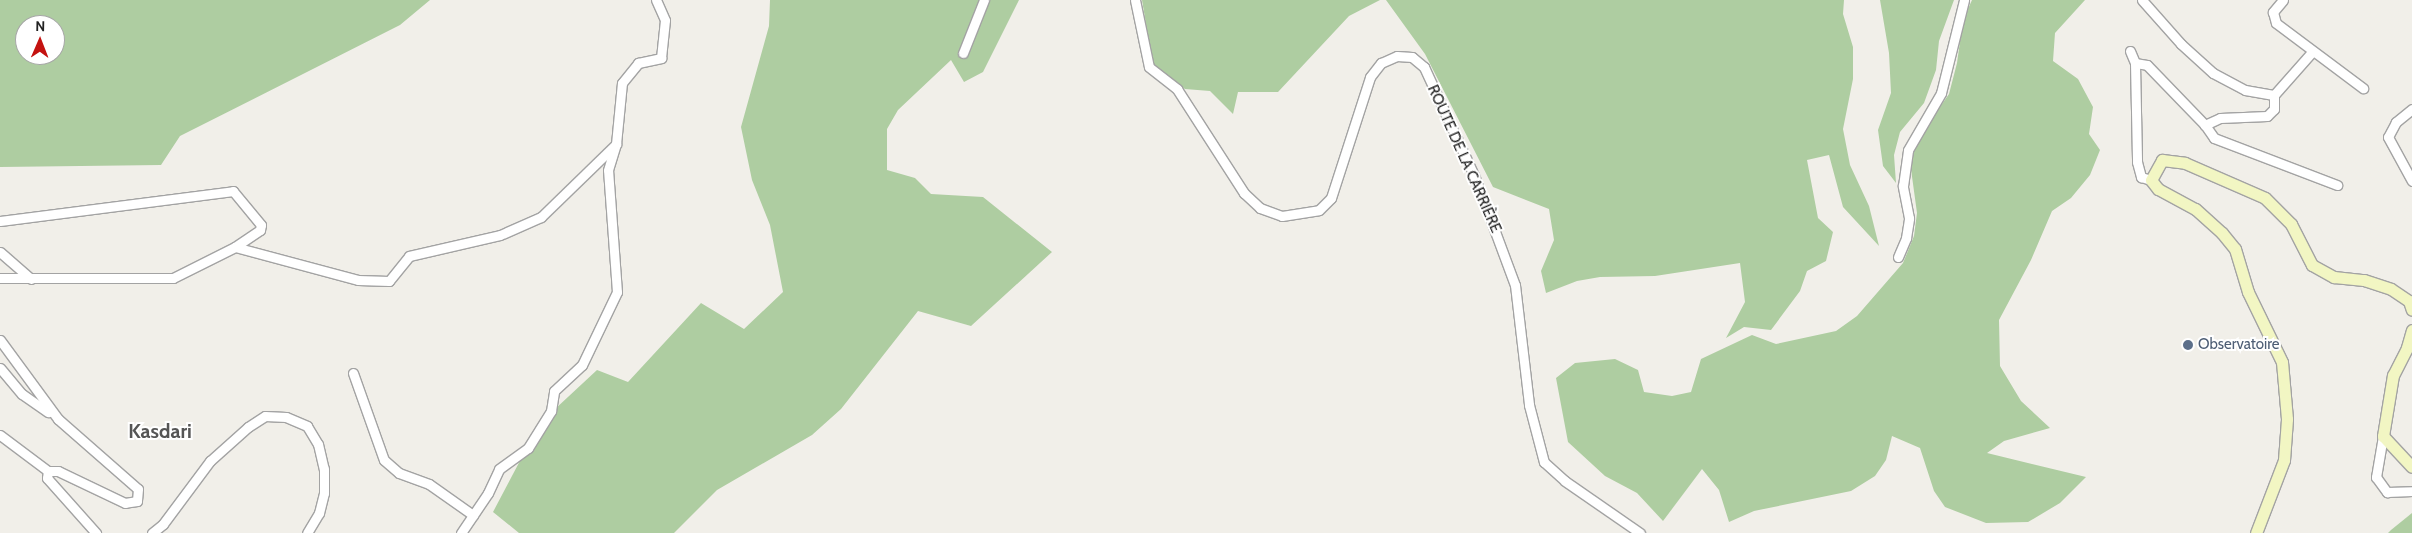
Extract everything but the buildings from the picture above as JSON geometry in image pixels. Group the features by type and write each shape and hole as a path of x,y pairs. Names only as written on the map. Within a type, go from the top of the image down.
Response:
{"street":[{"path":"461,533 499,469 528,448 550,411 554,391 582,365 617,292 608,170 616,144 622,83 638,63 661,58 665,20 656,0"},
{"path":"963,53 984,0"},
{"name":"ROUTE DE LA CARRIÈRE","path":"1135,0 1149,67 1177,89 1244,193 1260,208 1282,216 1319,210 1331,198 1370,77 1381,63 1397,56 1412,57 1424,67 1474,175 1515,284 1529,405 1544,462 1565,481 1640,533"},
{"path":"1898,257 1906,238 1909,218 1903,186 1908,150 1941,93 1964,0"},
{"path":"2142,0 2181,44 2213,73 2245,90 2274,95"},
{"path":"2283,0 2273,12 2276,23 2312,52 2363,88"},
{"path":"2130,51 2135,64 2137,162 2141,177 2151,180 2158,189 2195,209 2222,233 2235,249 2248,292 2282,362 2287,419 2284,460 2256,533"},
{"path":"2205,125 2220,118 2267,116 2274,109 2274,95 2312,52"},
{"path":"2135,64 2147,65 2205,125 2214,138 2337,185"},
{"path":"2412,109 2396,122 2388,137 2412,181"},
{"path":"235,247 358,280 389,281 409,256 500,235 542,217 616,144"},
{"path":"2151,180 2162,160 2184,163 2265,198 2291,224 2312,264 2334,277 2364,280 2391,289 2409,301 2412,310"},
{"path":"0,221 233,191 261,225 260,230 235,247 172,278 0,278"},
{"path":"0,252 31,279"},
{"path":"2412,330 2407,348 2393,375 2376,477 2387,492 2412,491"},
{"path":"0,340 58,419"},
{"path":"0,368 22,394 58,419 138,489 137,501 124,503 58,471 47,474"},
{"path":"353,373 384,460 399,473 429,484 473,515"},
{"path":"152,533 163,524 210,461 248,427 265,416 286,417 307,426 318,444 324,470 324,493 319,513 307,533"},
{"path":"0,435 47,474 96,533"},
{"path":"2384,436 2412,467"}],"green space":[{"path":"0,0 430,0 400,25 180,136 161,165 0,167"},
{"path":"770,0 1019,0 983,72 964,82 951,60 898,110 887,129 887,170 915,178 931,194 983,197 1052,252 971,326 918,311 841,409 812,435 717,490 674,533 519,533 493,512 540,423 597,370 628,382 701,303 744,329 783,292 770,225 752,180 741,127 769,26"},
{"path":"1142,0 1380,0 1349,16 1278,92 1238,92 1233,114 1210,91 1185,89 1153,66"},
{"path":"1386,0 1844,0 1843,14 1853,47 1853,79 1843,129 1850,165 1869,206 1879,246 1843,207 1829,155 1807,160 1818,218 1833,232 1826,261 1807,271 1800,291 1771,330 1744,327 1726,338 1745,302 1740,263 1655,276 1600,277 1577,281 1546,293 1541,271 1554,240 1549,209 1493,187 1425,54"},
{"path":"1880,0 1954,0 1939,41 1936,70 1924,103 1900,132 1894,155 1896,183 1883,166 1878,130 1891,93 1889,53"},
{"path":"1972,0 2085,0 2055,33 2053,61 2078,79 2093,107 2089,134 2100,150 2090,175 2071,198 2052,211 2031,260 1999,320 2000,366 2021,401 2050,428 2004,441 1987,453 2086,477 2060,503 2028,522 1986,523 1945,507 1934,491 1920,448 1892,436 1886,460 1875,476 1851,491 1754,511 1729,522 1719,490 1702,469 1663,521 1637,493 1605,476 1568,442 1556,378 1575,363 1615,359 1638,370 1644,392 1672,396 1691,392 1701,359 1752,335 1776,344 1836,331 1857,316 1903,263 1914,236 1917,213 1910,162 1916,141 1949,94 1957,63 1963,20"},
{"path":"2412,513 2412,533 2388,533 2391,530"}],"place":[{"name":"Observatoire","path":"2188,345"}],"district":[{"name":"Kasdari","path":"160,431"}]}
